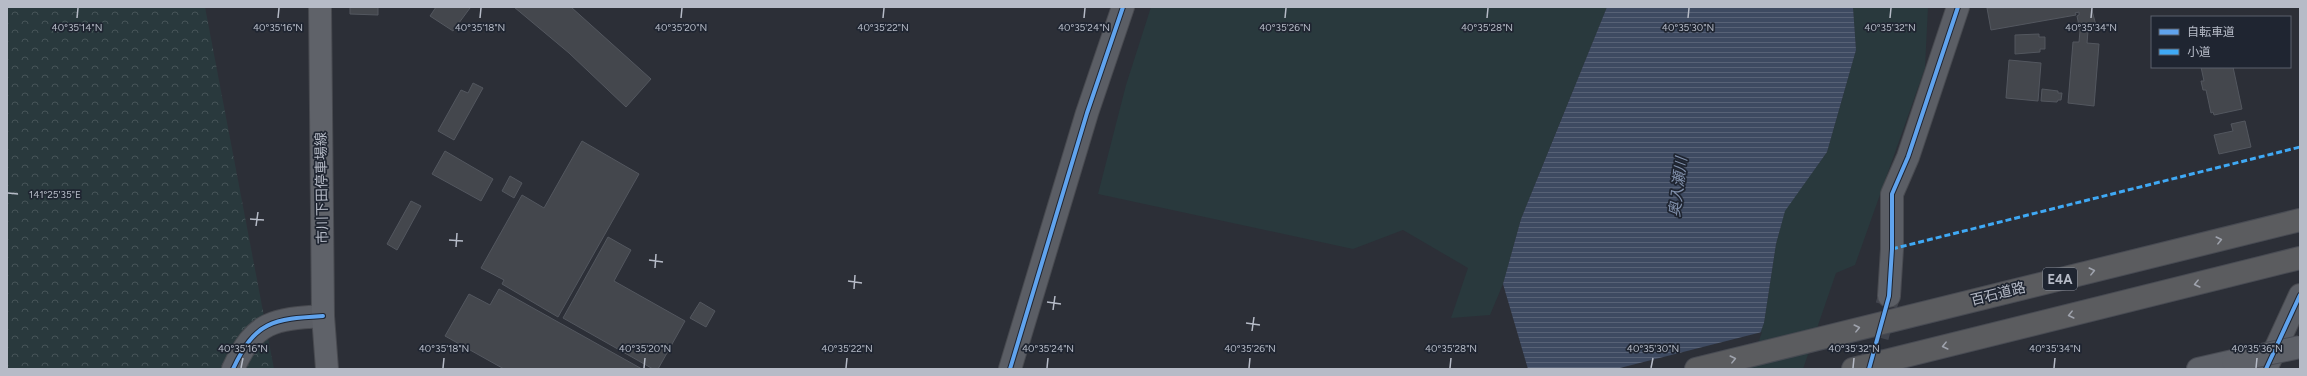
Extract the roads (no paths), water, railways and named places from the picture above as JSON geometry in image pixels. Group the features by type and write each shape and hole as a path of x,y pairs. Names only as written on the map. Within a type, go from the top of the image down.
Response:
{"highway":[{"name":"百石道路","path":"1696,369 2300,220"},
{"path":"1853,369 2295,260"}],"main road":[{"name":"市川下田停車場線","path":"320,7 323,316 327,369"},
{"path":"2198,369 2300,347"}],"street":[{"path":"1010,369 1087,113 1123,7"},
{"path":"1889,296 1892,249 1892,194 1908,157 1958,7"},
{"path":"2266,369 2300,295"},
{"path":"233,369 243,347 258,331 275,322 287,318 323,316"}],"water":[{"name":"奥入瀬川","path":"1607,7 1853,7 1856,50 1827,152 1785,211 1776,244 1764,323 1747,369 1528,369 1503,284 1521,219"}],"tunnel":[{"path":"1869,369 1889,296"}]}
